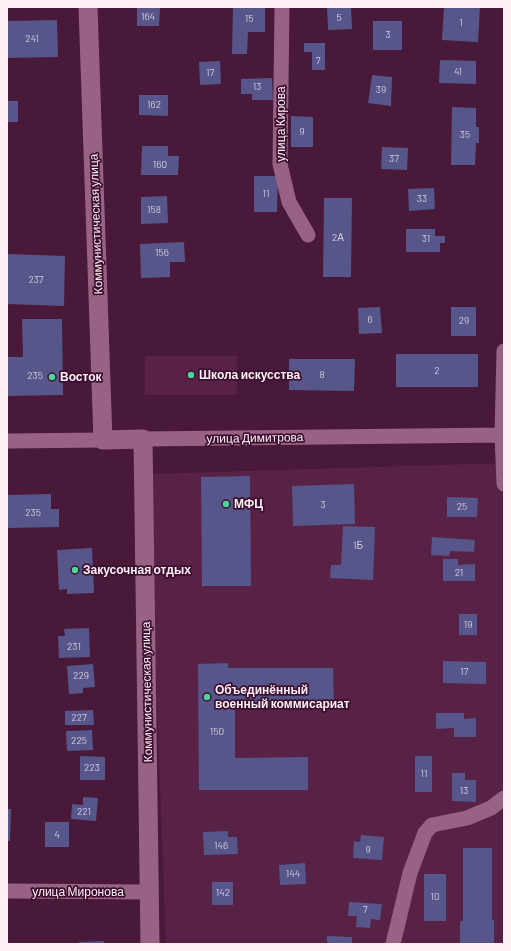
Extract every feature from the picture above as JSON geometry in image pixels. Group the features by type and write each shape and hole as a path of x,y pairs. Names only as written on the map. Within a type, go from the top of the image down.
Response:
{"street":[{"name":"Коммунистическая улица","path":"88,7 103,440"},
{"name":"улица Кирова","path":"282,7 280,164 289,202 308,235"},
{"path":"504,350 502,435 504,484"},
{"name":"улица Димитрова","path":"7,441 502,435"},
{"name":"Коммунистическая улица","path":"143,440 150,944"},
{"path":"393,944 410,873 425,833 432,825 467,818 491,808 504,798"},
{"name":"улица Миронова","path":"7,892 149,892"}],"shaded area":[{"name":"Школа искусства","path":"145,356 237,356 237,395 145,395"},
{"path":"504,463 504,944 166,944 148,474"}],"building":[{"path":"233,7 265,7 265,32 248,32 247,54 232,54"},
{"path":"327,7 351,7 352,29 328,30"},
{"path":"444,7 480,7 478,42 442,40"},
{"path":"137,8 160,8 159,26 137,26"},
{"path":"57,20 58,57 7,58 7,21"},
{"path":"373,21 402,21 402,50 373,50"},
{"path":"304,43 325,43 325,70 312,70 312,52 304,52"},
{"path":"440,60 476,61 476,84 439,83"},
{"path":"220,61 221,84 200,85 199,62"},
{"path":"372,75 392,77 391,106 368,103"},
{"path":"272,78 273,100 252,100 252,94 241,94 241,79"},
{"path":"139,95 168,95 168,116 139,115"},
{"path":"7,101 18,101 18,122 7,122"},
{"path":"452,107 476,108 476,127 479,127 479,143 476,143 475,165 451,165"},
{"path":"291,116 313,117 313,147 291,147"},
{"path":"142,146 168,146 168,156 179,156 178,175 141,175"},
{"path":"382,147 408,148 407,170 381,169"},
{"path":"254,176 278,176 277,212 254,212"},
{"path":"434,188 435,209 409,211 408,189"},
{"path":"167,196 168,223 141,224 141,197"},
{"path":"324,198 352,198 351,277 323,277"},
{"path":"406,229 435,229 435,236 445,236 445,243 440,243 440,252 406,252"},
{"path":"184,242 185,262 170,262 170,277 141,278 140,244"},
{"path":"7,254 65,256 64,306 7,304"},
{"path":"380,307 382,333 359,334 358,308"},
{"path":"451,307 476,307 476,336 451,336"},
{"path":"22,319 62,319 63,395 7,396 7,357 23,357"},
{"path":"396,354 478,354 478,387 396,387"},
{"path":"289,359 355,359 354,391 289,390"},
{"name":"МФЦ","path":"250,476 251,586 202,586 201,477"},
{"path":"354,484 355,524 293,526 292,486"},
{"path":"51,494 51,509 59,509 59,527 7,528 7,495"},
{"path":"447,497 478,498 477,517 447,517"},
{"path":"343,526 375,527 373,580 330,578 331,565 341,565"},
{"path":"432,537 475,540 474,552 450,551 449,556 431,555"},
{"name":"Закусочная отдых","path":"92,548 94,593 67,594 67,589 59,590 57,550"},
{"path":"443,559 458,559 458,565 475,564 475,581 443,581"},
{"path":"459,614 477,614 477,635 459,635"},
{"path":"89,628 90,657 59,658 58,636 65,636 64,629"},
{"path":"443,661 486,662 486,684 443,683"},
{"path":"228,663 228,668 333,668 334,705 235,706 235,758 308,757 308,790 199,790 198,664"},
{"path":"93,664 95,687 83,688 83,693 69,694 67,666"},
{"path":"93,710 94,725 65,725 65,711"},
{"path":"436,713 464,713 464,719 476,718 476,737 454,737 454,728 436,729"},
{"path":"92,730 93,750 67,751 66,731"},
{"path":"80,756 105,757 105,780 80,780"},
{"path":"415,756 432,756 432,792 415,792"},
{"path":"452,773 465,773 465,780 476,780 476,802 452,801"},
{"path":"83,797 98,798 96,821 71,819 72,804 83,805"},
{"path":"7,809 11,809 10,841 7,841"},
{"path":"45,822 69,822 69,847 45,847"},
{"path":"228,831 228,837 237,837 238,854 204,855 203,832"},
{"path":"361,835 384,837 382,860 353,858 354,841 360,842"},
{"path":"463,848 492,848 492,920 494,920 494,944 460,944 460,921 463,921"},
{"path":"305,863 306,884 280,885 279,865"},
{"path":"424,874 446,874 446,921 424,921"},
{"path":"212,882 233,882 233,905 212,905"},
{"path":"349,902 382,904 380,920 371,919 370,928 356,927 357,916 348,916"},
{"path":"327,936 352,937 352,944 327,944"},
{"path":"104,941 104,944 79,944 79,942"}],"place":[{"name":"Школа искусства","path":"191,375"},
{"name":"Восток","path":"52,377"},
{"name":"МФЦ","path":"226,504"},
{"name":"Закусочная отдых","path":"75,570"},
{"name":"Объединённый военный коммисариат","path":"207,697"}]}
